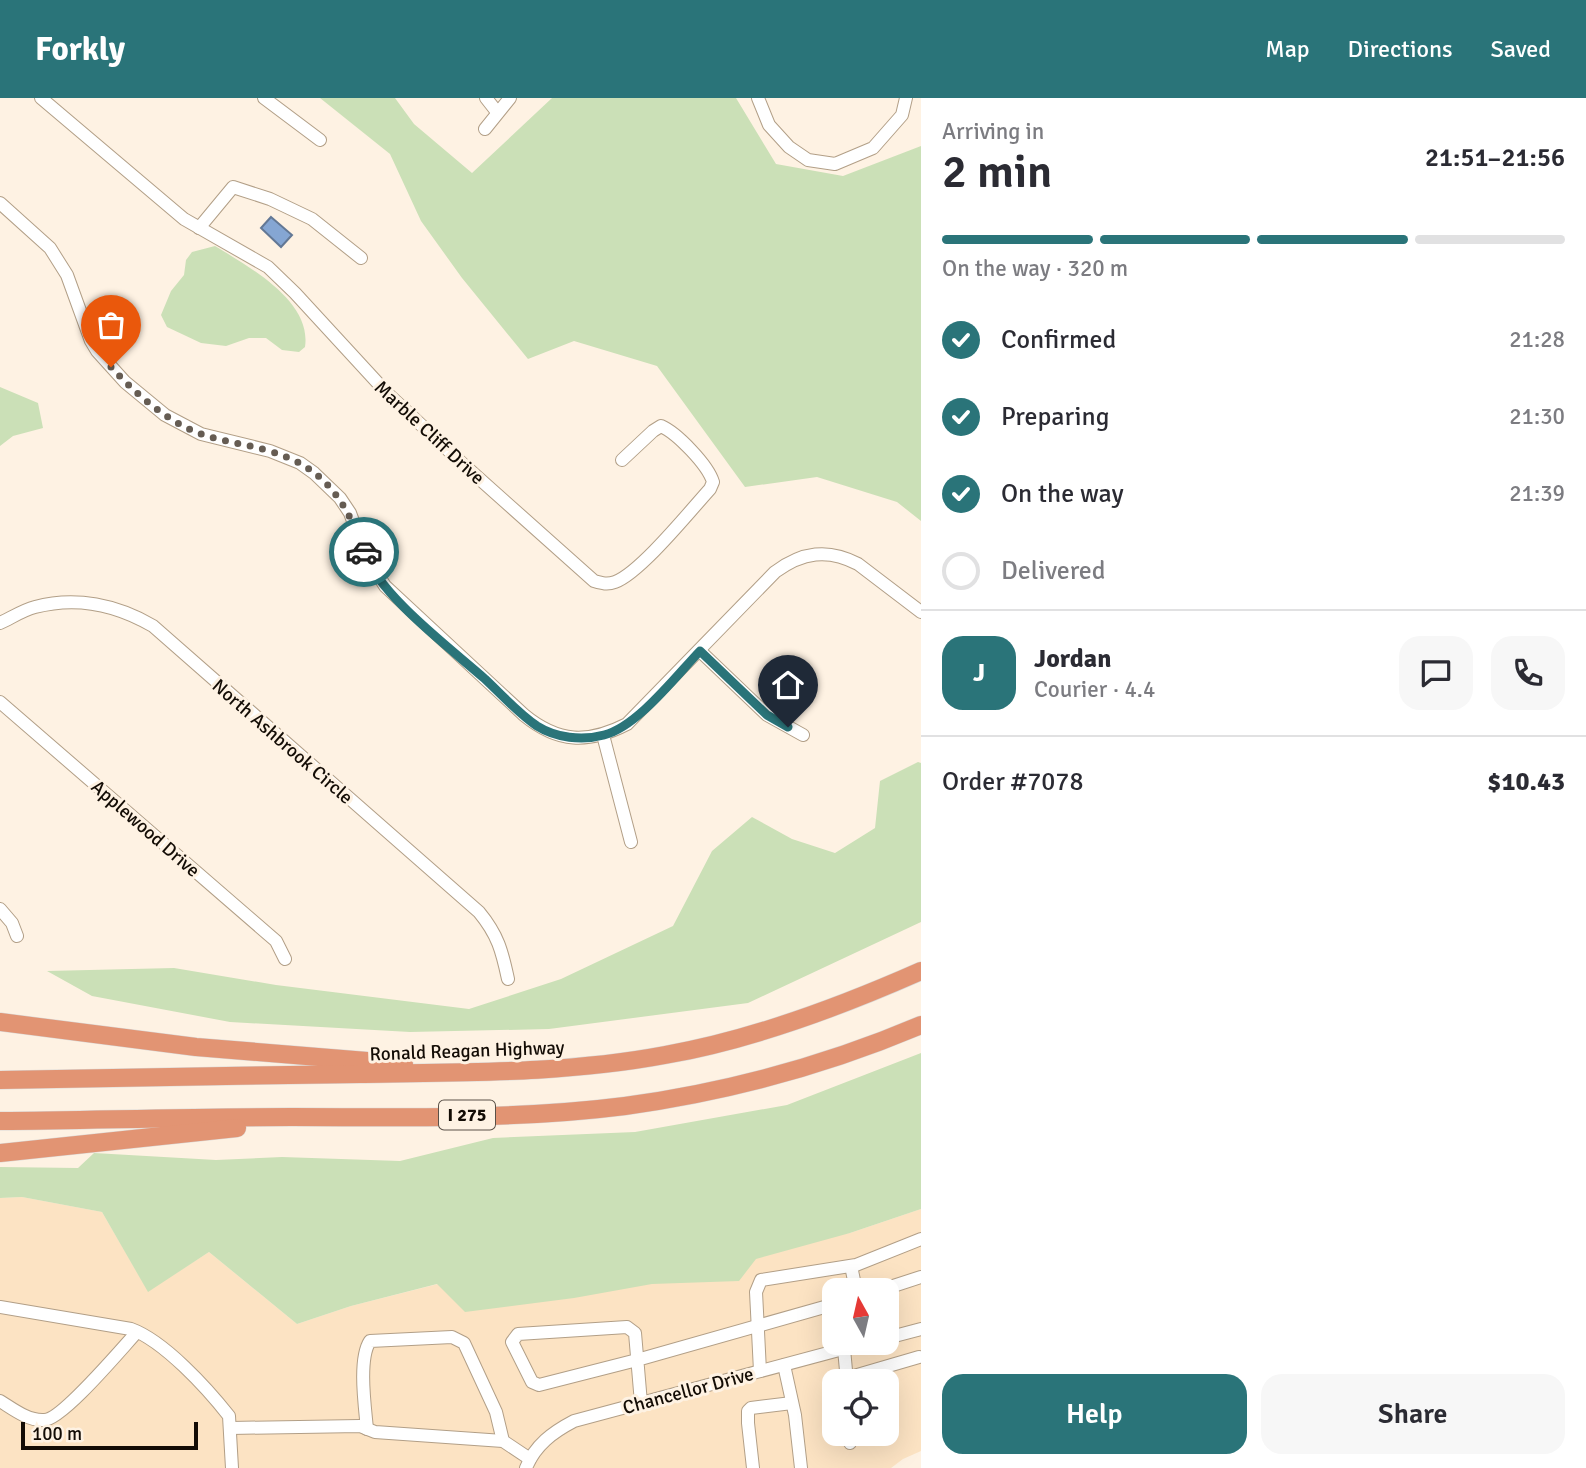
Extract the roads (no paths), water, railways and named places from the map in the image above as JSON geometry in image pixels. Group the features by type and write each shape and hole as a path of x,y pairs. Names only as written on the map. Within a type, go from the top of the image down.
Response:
{"highway":[{"name":"Ronald Reagan Highway","path":"0,1080 492,1072 587,1066 678,1052 727,1041 821,1011 921,971"},
{"path":"0,1022 196,1047 492,1072"},
{"name":"I 275","path":"0,1121 530,1114 625,1106 782,1074 846,1054 921,1025"},
{"path":"0,1153 356,1117"}],"street":[{"name":"Marble Cliff Drive","path":"41,98 184,219 268,267 353,358 416,420 594,580 605,584 623,578 643,562 710,489 713,482 702,463 669,429 661,426 622,460"},
{"path":"264,98 320,140"},
{"path":"486,98 497,112"},
{"path":"485,129 510,98"},
{"path":"758,98 769,125 789,147 808,160 835,164 873,148 902,115 906,98"},
{"path":"199,228 233,187 270,199 312,219 361,258"},
{"path":"0,203 50,248 67,275 91,341 125,382 165,415 201,434 270,451 300,463 314,473 345,505 366,556 385,586 422,623 537,726 561,736 575,738 603,736 627,724 775,572 789,561 812,554 836,554 858,564 921,612"},
{"name":"North Ashbrook Circle","path":"0,623 34,607 66,602 98,604 125,612 153,626 479,912 498,940 508,979"},
{"path":"700,651 767,715 803,735"},
{"name":"Applewood Drive","path":"0,702 275,941 285,959"},
{"path":"603,736 631,842"},
{"path":"0,909 12,923 17,936"},
{"path":"760,1371 757,1292 761,1280 851,1266 921,1239"},
{"path":"851,1266 854,1278"},
{"path":"900,1284 921,1277"},
{"path":"0,1307 137,1332 160,1345 229,1416 232,1468"},
{"path":"641,1403 637,1360 635,1333 627,1327 518,1334 512,1342 532,1382 539,1385 637,1360 822,1308"},
{"path":"900,1335 921,1329"},
{"path":"0,1401 27,1417 46,1421 52,1418 71,1403 137,1332"},
{"path":"367,1429 364,1396 366,1348 370,1341 452,1337 464,1343 496,1412 503,1441 528,1463"},
{"name":"Chancellor Drive","path":"528,1463 544,1440 574,1421 822,1354"},
{"path":"880,1369 919,1357"},
{"path":"784,1364 801,1468"},
{"path":"753,1468 748,1411 751,1408 792,1403"},
{"path":"231,1428 360,1426 376,1432 503,1441"}],"water":[{"path":"271,217 292,235 281,247 261,228"}]}
